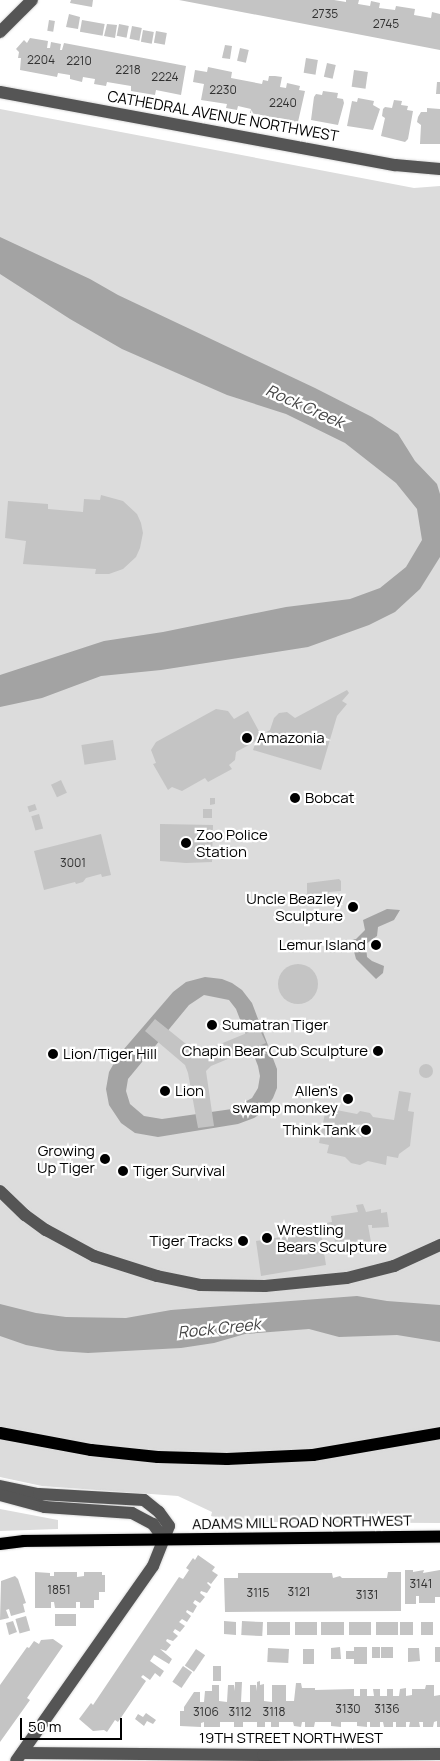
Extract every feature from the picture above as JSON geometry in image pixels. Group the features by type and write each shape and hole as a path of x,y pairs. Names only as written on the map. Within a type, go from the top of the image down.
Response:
{"main road":[{"path":"0,1433 83,1449 158,1457 219,1459 323,1454 440,1433"},
{"name":"ADAMS MILL ROAD NORTHWEST","path":"0,1544 24,1541 440,1537"}],"street":[{"path":"0,32 32,0"},
{"name":"CATHEDRAL AVENUE NORTHWEST","path":"0,92 395,165 440,169"},
{"path":"1,1194 46,1230 94,1256 157,1276 200,1284 265,1286 347,1278 394,1266 440,1245"},
{"path":"0,1486 39,1494 144,1500 165,1519 169,1526 153,1566 19,1757"},
{"path":"0,1495 45,1507 132,1513 153,1524 164,1540"},
{"name":"19TH STREET NORTHWEST","path":"19,1757 261,1758 440,1754"}],"shaded area":[{"path":"0,109 414,188 440,186 440,1523 235,1522 211,1516 212,1512 178,1496 42,1486 0,1477"},
{"path":"0,1509 58,1520 58,1529 0,1531"}],"water":[{"name":"Rock Creek","path":"0,237 315,388 372,417 398,434 415,461 437,484 440,494 440,557 420,589 395,612 369,625 308,647 161,670 101,676 42,698 0,707 0,675 104,641 163,632 286,607 350,599 380,588 406,567 422,540 417,509 396,483 345,443 286,414 227,395 122,349 70,319 0,274"},
{"path":"387,909 400,910 394,920 378,927 377,936 366,944 367,957 384,966 383,973 376,979 356,959 351,940 356,939 365,930 363,920"},
{"path":"205,977 222,979 242,990 252,1003 277,1069 277,1088 273,1098 263,1112 254,1118 238,1124 158,1137 135,1133 121,1123 109,1105 106,1089 109,1072 118,1056 173,992 186,982","holes":["204,995 229,1000 236,1009 258,1066 260,1076 258,1088 252,1098 232,1109 162,1119 144,1116 130,1104 126,1091 128,1079 189,1005"]},
{"name":"Rock Creek","path":"357,1296 387,1301 440,1305 440,1342 397,1335 339,1337 309,1329 245,1334 214,1343 181,1348 88,1353 58,1351 26,1345 0,1336 0,1304 36,1313 66,1317 126,1318 171,1310"}],"building":[{"path":"71,0 93,0 92,7 70,3"},
{"path":"179,0 334,0 346,2 346,0 359,0 358,4 370,6 371,1 380,3 379,8 395,10 396,6 415,9 414,15 431,18 432,12 440,14 440,50"},
{"path":"69,14 80,17 78,29 66,27"},
{"path":"49,20 55,21 53,32 47,31"},
{"path":"82,20 105,24 103,36 80,32"},
{"path":"107,24 117,25 115,38 104,36"},
{"path":"119,24 129,26 127,38 117,36"},
{"path":"132,26 142,28 139,41 130,39"},
{"path":"143,30 154,32 152,44 141,42"},
{"path":"156,31 167,33 165,45 154,43"},
{"path":"30,38 48,41 47,48 50,48 51,42 61,44 60,50 62,50 64,43 186,66 181,95 156,90 155,95 131,91 131,86 107,82 106,86 94,84 95,79 83,77 82,82 70,79 70,75 58,73 57,77 20,70 21,58 18,58 19,52 16,49 24,40 27,43"},
{"path":"225,45 232,46 230,59 222,58"},
{"path":"240,48 249,50 246,63 237,61"},
{"path":"306,58 318,60 316,75 304,73"},
{"path":"327,63 336,65 333,79 324,77"},
{"path":"208,67 232,72 231,78 262,84 263,80 268,81 269,76 275,76 282,77 280,87 286,88 287,83 300,86 299,90 305,91 298,122 250,113 251,109 238,106 237,110 226,108 227,104 201,100 204,84 193,82 195,70 207,72"},
{"path":"354,70 368,72 365,89 352,87"},
{"path":"437,82 440,82 440,94 436,94"},
{"path":"323,91 338,93 337,98 343,99 344,103 338,125 311,120 314,97 316,94 322,95"},
{"path":"358,98 374,101 373,105 380,109 373,130 347,126 352,101 357,102"},
{"path":"394,100 402,101 401,105 408,106 407,110 413,111 408,139 405,142 381,136 385,118 382,116 383,109 385,107 392,108"},
{"path":"427,108 440,109 440,144 420,144 421,125 417,122 421,112 427,112"},
{"path":"101,495 123,501 137,514 141,523 143,533 140,548 136,557 123,569 109,574 95,574 96,569 23,564 26,541 5,538 8,501 48,504 48,509 83,512 84,499 100,500"},
{"name":"Amazonia","path":"347,690 349,693 342,701 347,704 337,716 321,770 253,750 256,741 236,752 235,760 229,765 232,769 208,782 205,778 182,791 172,787 168,790 153,764 156,763 151,750 156,742 216,709 228,711 234,719 248,711 261,735 270,730 274,718 279,713 287,712 295,718"},
{"path":"113,740 116,760 85,765 81,745"},
{"path":"61,780 67,793 57,797 51,785"},
{"path":"210,798 215,798 215,804 210,805"},
{"path":"35,804 37,810 29,812 27,806"},
{"path":"203,809 212,809 212,818 203,818"},
{"path":"39,814 43,828 35,831 31,816"},
{"name":"Zoo Police Station","path":"160,824 213,825 212,862 160,861"},
{"path":"101,834 111,875 102,877 101,874 86,878 83,882 76,884 75,882 44,890 34,851"},
{"path":"339,879 341,881 341,891 329,892 327,896 322,897 319,894 307,894 307,883"},
{"path":"302,964 309,967 315,973 318,984 317,992 309,1001 302,1004 294,1004 287,1001 279,992 278,980 281,973 290,965"},
{"path":"155,1019 191,1048 201,1052 259,1028 266,1043 211,1066 206,1071 214,1126 198,1128 185,1065 145,1031"},
{"path":"426,1064 431,1066 433,1071 431,1076 426,1078 421,1076 419,1071 421,1066"},
{"name":"Think Tank","path":"399,1091 411,1093 408,1111 414,1112 410,1146 399,1154 398,1158 387,1156 386,1165 368,1161 360,1165 351,1163 345,1157 327,1153 329,1145 319,1143 326,1108 357,1114 360,1111 370,1113 373,1117 394,1120"},
{"path":"363,1204 366,1212 381,1209 381,1213 387,1212 389,1227 372,1228 372,1225 368,1225 371,1242 336,1247 333,1231 321,1233 326,1265 261,1276 256,1241 281,1237 281,1231 332,1222 331,1216 358,1212 356,1205"},
{"path":"198,1555 215,1567 212,1571 218,1575 211,1584 207,1583 211,1587 207,1593 201,1591 200,1593 205,1597 200,1603 195,1600 193,1603 197,1606 193,1613 187,1610 186,1612 191,1616 187,1622 182,1619 179,1622 185,1626 180,1632 175,1629 173,1632 178,1636 173,1641 167,1639 166,1641 171,1645 166,1651 160,1649 172,1659 169,1664 154,1655 150,1661 164,1671 160,1677 155,1673 150,1680 143,1675 141,1677 146,1681 118,1722 115,1720 107,1732 104,1730 93,1731 79,1719 91,1703 93,1705 179,1577 183,1579 189,1570 186,1568 193,1558 195,1560"},
{"path":"405,1570 413,1570 413,1572 424,1570 423,1573 440,1570 440,1597 435,1597 435,1603 419,1603 419,1596 416,1596 416,1604 405,1604"},
{"path":"35,1572 50,1573 50,1576 54,1576 54,1572 77,1572 77,1577 84,1576 84,1572 102,1572 102,1575 105,1575 105,1592 99,1592 99,1600 94,1600 94,1608 80,1608 80,1602 76,1602 76,1608 55,1608 54,1602 51,1602 51,1608 35,1608"},
{"path":"388,1572 401,1572 401,1611 225,1612 224,1578 238,1578 238,1573 332,1573 333,1578 340,1576 342,1578 387,1578"},
{"path":"15,1576 18,1579 26,1603 23,1604 25,1612 11,1616 9,1609 6,1610 9,1618 0,1620 1,1581"},
{"path":"55,1614 76,1614 76,1626 55,1626"},
{"path":"26,1616 30,1630 20,1633 15,1619"},
{"path":"13,1621 17,1632 9,1635 6,1623"},
{"path":"224,1621 236,1622 236,1635 224,1634"},
{"path":"242,1621 263,1622 262,1636 241,1635"},
{"path":"267,1622 290,1622 290,1635 267,1635"},
{"path":"295,1622 317,1622 317,1635 295,1635"},
{"path":"321,1622 344,1622 344,1635 321,1635"},
{"path":"349,1622 371,1622 371,1635 349,1635"},
{"path":"376,1622 398,1622 398,1635 376,1635"},
{"path":"400,1622 413,1622 413,1635 400,1635"},
{"path":"421,1622 433,1622 433,1635 421,1635"},
{"path":"53,1639 63,1646 27,1698 30,1700 0,1742 0,1685 27,1647 29,1648 34,1641 39,1644 41,1640"},
{"path":"340,1647 341,1659 331,1659 331,1648"},
{"path":"354,1647 367,1647 367,1664 354,1664 354,1659 346,1659 346,1651 354,1651"},
{"path":"372,1647 380,1647 380,1658 372,1658"},
{"path":"381,1647 393,1647 393,1658 381,1658"},
{"path":"435,1647 440,1647 440,1662 435,1662"},
{"path":"268,1648 289,1649 288,1663 267,1662"},
{"path":"408,1648 419,1648 420,1661 408,1662"},
{"path":"196,1649 205,1655 194,1672 185,1666"},
{"path":"303,1649 314,1649 314,1664 303,1664"},
{"path":"183,1666 192,1672 181,1688 172,1682"},
{"path":"213,1666 221,1666 221,1681 213,1681"},
{"path":"260,1681 260,1685 264,1684 264,1701 272,1702 272,1685 286,1685 286,1701 294,1701 296,1683 301,1683 302,1688 315,1688 315,1690 354,1689 354,1696 360,1696 360,1689 367,1689 367,1696 374,1696 373,1689 380,1689 380,1696 387,1696 387,1689 393,1689 393,1696 399,1696 400,1689 406,1688 406,1696 412,1695 412,1689 425,1689 426,1685 434,1685 434,1696 440,1695 440,1727 437,1727 437,1721 434,1722 433,1727 423,1727 423,1722 419,1722 420,1727 409,1727 410,1722 406,1722 406,1727 396,1727 396,1722 393,1722 393,1727 384,1727 383,1722 380,1722 380,1727 370,1727 370,1722 367,1722 367,1727 357,1726 357,1722 341,1722 341,1727 331,1726 331,1722 315,1722 314,1727 305,1727 305,1722 302,1722 301,1727 294,1726 293,1722 279,1722 279,1727 271,1727 271,1722 265,1722 265,1727 257,1727 257,1722 243,1722 243,1727 234,1727 234,1722 220,1722 220,1727 204,1727 204,1722 201,1723 201,1727 180,1726 180,1711 184,1711 184,1707 194,1692 200,1692 200,1702 204,1702 205,1691 212,1691 212,1685 219,1685 219,1701 227,1702 228,1685 234,1685 235,1691 235,1682 242,1682 241,1702 250,1702 250,1685 256,1685 257,1691 257,1682"},
{"path":"146,1713 156,1720 153,1724 147,1721 144,1726 135,1719 138,1714 143,1717"}],"place":[{"name":"Amazonia","path":"247,738"},
{"name":"Bobcat","path":"295,798"},
{"name":"Zoo Police Station","path":"186,843"},
{"name":"Uncle Beazley Sculpture","path":"353,907"},
{"name":"Lemur Island","path":"376,945"},
{"name":"Sumatran Tiger","path":"212,1025"},
{"name":"Chapin Bear Cub Sculpture","path":"378,1051"},
{"name":"Lion/Tiger Hill","path":"53,1054"},
{"name":"Lion","path":"165,1091"},
{"name":"Allen's swamp monkey","path":"348,1099"},
{"name":"Think Tank","path":"366,1130"},
{"name":"Growing Up Tiger","path":"105,1159"},
{"name":"Tiger Survival","path":"123,1171"},
{"name":"Wrestling Bears Sculpture","path":"267,1238"},
{"name":"Tiger Tracks","path":"243,1241"}]}
